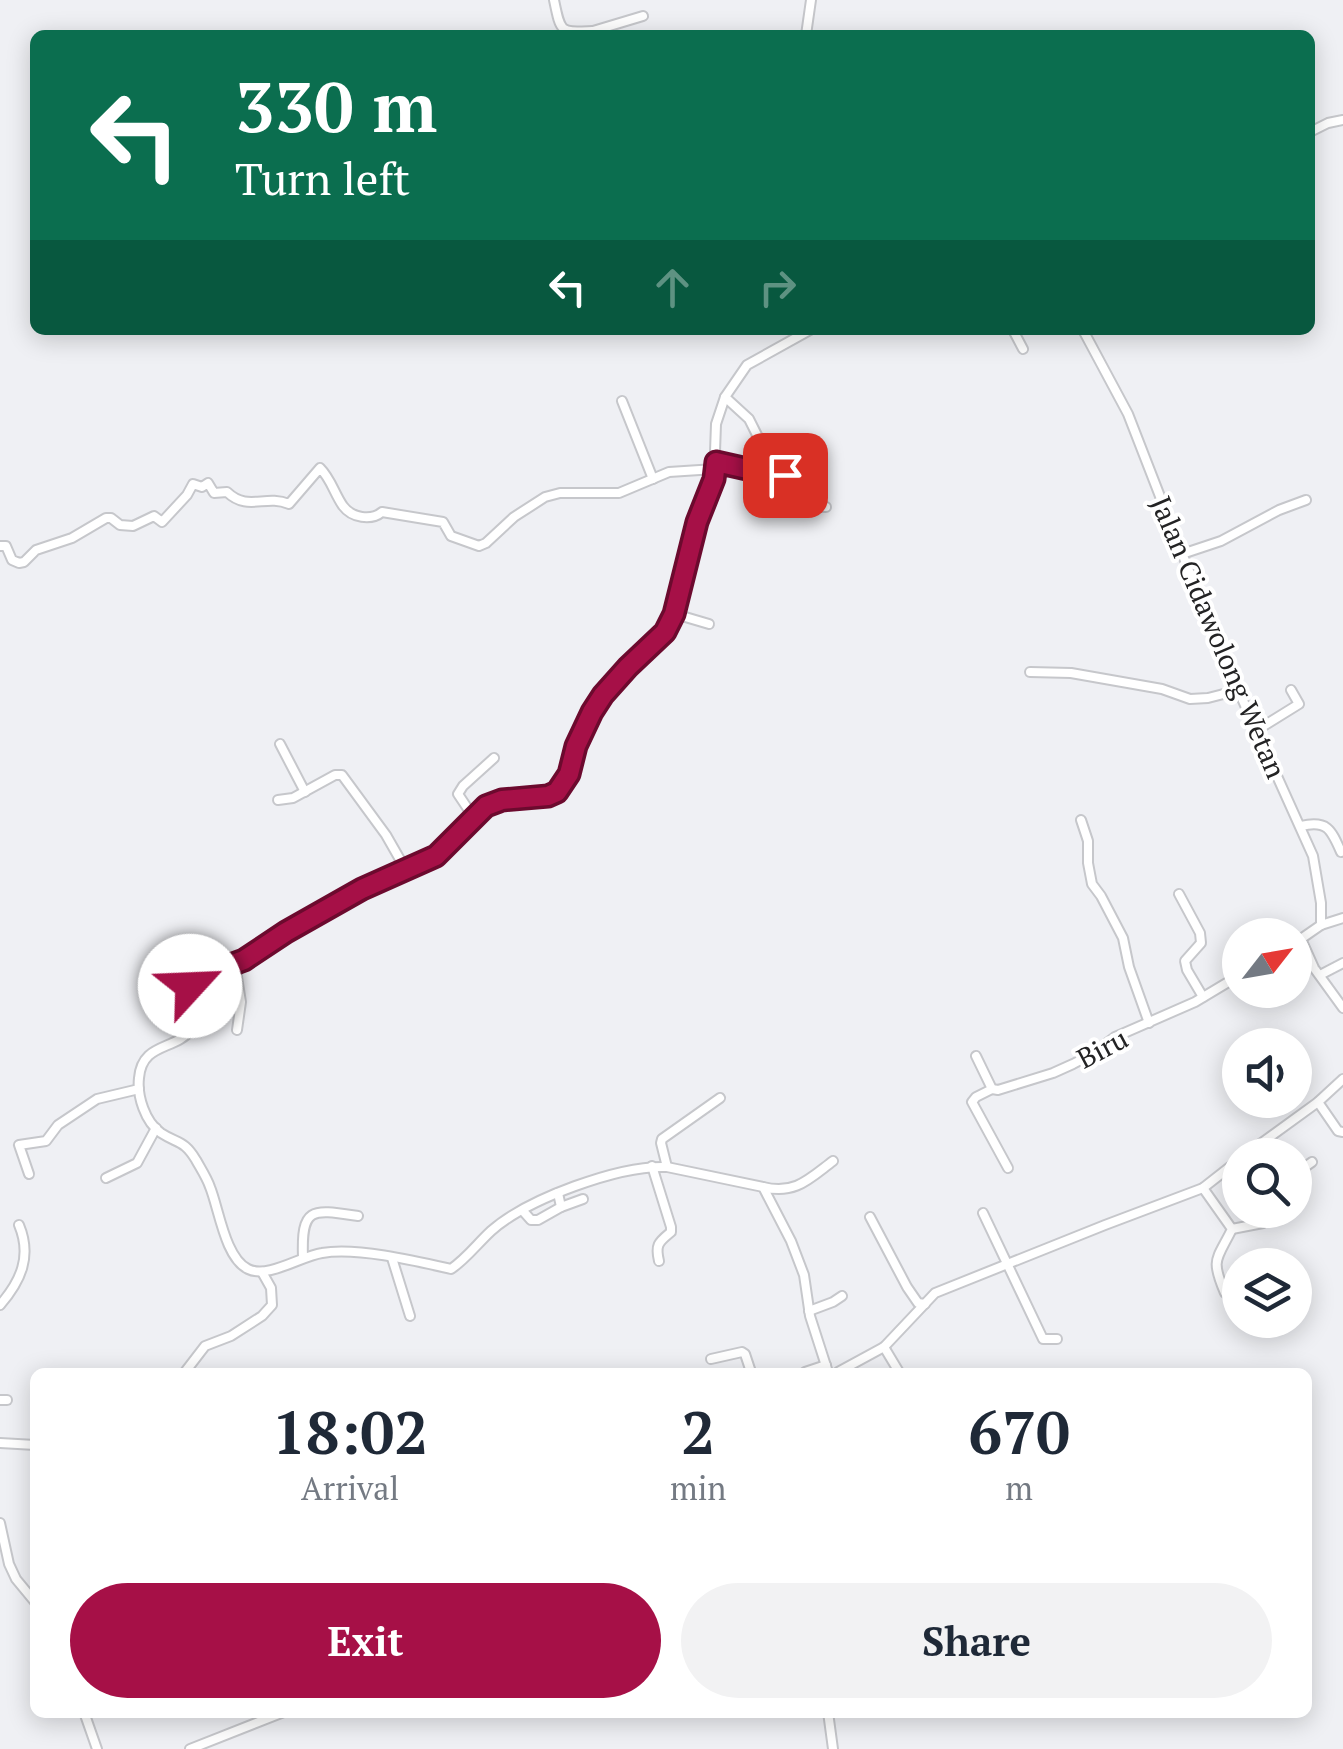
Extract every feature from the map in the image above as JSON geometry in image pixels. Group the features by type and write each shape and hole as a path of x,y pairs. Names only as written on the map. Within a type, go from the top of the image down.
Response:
{"street":[{"path":"554,0 558,22 565,30"},
{"path":"807,30 811,0"},
{"path":"603,30 643,16"},
{"path":"1315,130 1343,120"},
{"path":"801,335 747,365 726,397 716,424 714,479 697,522 674,614 665,632 603,695 576,746 569,774 557,792 486,806 442,852 362,889 235,965 192,981 192,1030 182,1039 153,1050 138,1073 146,1112 156,1128 184,1143 194,1156 211,1188 221,1226 236,1257 246,1268 262,1272 333,1251 451,1270 492,1230 575,1184 652,1166 780,1190 794,1188 833,1161"},
{"path":"1016,335 1023,349"},
{"name":"Jalan Cidawolong Wetan","path":"1086,335 1128,414 1218,643 1300,826 1317,875 1322,925"},
{"path":"726,397 749,419 760,441"},
{"path":"622,402 652,479"},
{"path":"0,546 6,546 12,560 18,563 36,550 72,538 106,518 126,526 154,516 162,522 193,484 202,487 208,483 214,492 227,492 245,503 274,500 289,504 320,468 347,510 365,518 375,518 382,512 443,522 451,536 479,546 514,516 545,497 560,493 619,493 670,472 715,466 781,472 803,504 826,506"},
{"path":"1182,554 1220,541 1278,510 1306,500"},
{"path":"674,614 709,624"},
{"path":"1030,672 1072,673 1190,699 1239,690"},
{"path":"1257,730 1299,704 1291,690"},
{"path":"280,744 305,792"},
{"path":"474,818 458,794 494,758"},
{"path":"278,800 294,798 335,775 345,776 406,870"},
{"path":"1080,820 1088,841 1092,884 1123,938 1149,1022"},
{"path":"1300,826 1326,826 1341,852"},
{"path":"1179,894 1200,933 1201,942 1186,961 1187,970 1204,998"},
{"path":"1312,932 1343,918"},
{"path":"1312,962 1343,1008"},
{"path":"1320,975 1343,963"},
{"path":"235,965 241,1002 237,1030"},
{"name":"Biru","path":"992,1089 1053,1073 1092,1054 1115,1037 1222,986"},
{"path":"976,1056 992,1089 972,1102 1008,1168"},
{"path":"1271,1138 1343,1079"},
{"path":"29,1174 19,1144 46,1140 63,1122 97,1099 139,1088"},
{"path":"668,1167 662,1139 720,1098"},
{"path":"1318,1102 1338,1131 1343,1132"},
{"path":"106,1178 137,1163 156,1128"},
{"path":"652,1166 671,1230 658,1242 659,1261"},
{"path":"845,1368 884,1347 935,1293 1203,1188 1222,1175"},
{"path":"763,1187 804,1275 809,1311 827,1368"},
{"path":"1203,1188 1232,1229"},
{"path":"558,1193 561,1207"},
{"path":"522,1211 535,1222 583,1199"},
{"path":"302,1258 302,1229 310,1216 326,1211 358,1216"},
{"path":"983,1213 1043,1339 1058,1339"},
{"path":"870,1217 911,1295 925,1304"},
{"path":"0,1305 24,1266 25,1242 19,1225"},
{"path":"1222,1284 1216,1262 1218,1251 1232,1229 1237,1228"},
{"path":"392,1258 410,1316"},
{"path":"188,1368 205,1346 246,1326 272,1305 271,1288 262,1272"},
{"path":"809,1311 842,1296"},
{"path":"884,1347 897,1368"},
{"path":"712,1359 742,1352 751,1368"},
{"path":"0,1442 30,1444"},
{"path":"0,1523 9,1564 30,1596"},
{"path":"86,1718 97,1749"},
{"path":"190,1749 269,1718"},
{"path":"829,1718 833,1749"}],"route":[{"path":"190,986 198,977 235,965 362,889 436,856 486,806 557,792 569,774 576,746 592,712 608,687 665,632 674,614 716,462 785,475"}]}
